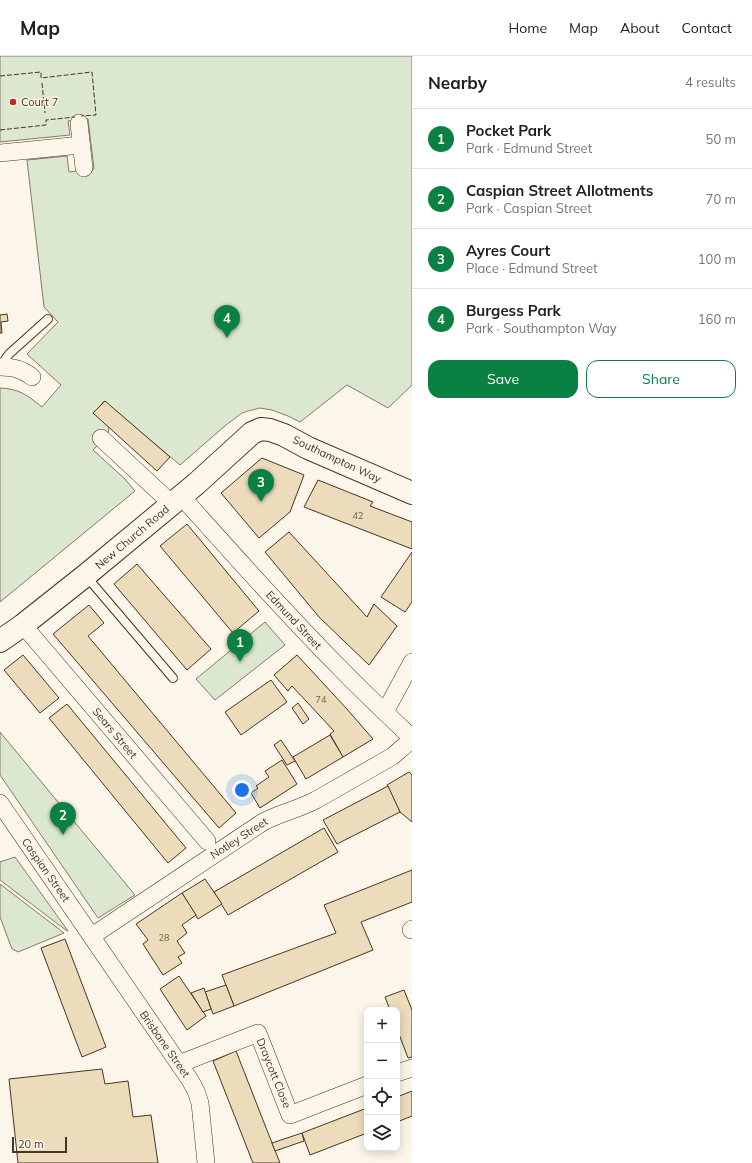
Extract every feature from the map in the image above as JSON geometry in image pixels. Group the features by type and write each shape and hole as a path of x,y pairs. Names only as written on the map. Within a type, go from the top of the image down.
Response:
{"main road":[{"name":"Southampton Way","path":"261,428 284,435 308,448 412,493"},
{"name":"New Church Road","path":"0,641 24,625 86,575 177,500 252,433 261,428"}],"street":[{"path":"79,123 84,168"},
{"path":"0,153 81,144"},
{"path":"0,367 13,367 32,377"},
{"name":"Edmund Street","path":"101,438 177,500 225,545 341,669 412,739"},
{"name":"Sears Street","path":"24,625 207,841"},
{"path":"385,712 412,662"},
{"name":"Notley Street","path":"92,936 263,822 316,800 393,756 412,739"},
{"name":"Caspian Street","path":"0,804 92,936"},
{"name":"Brisbane Street","path":"92,936 193,1085 200,1103 206,1163"},
{"name":"Draycott Close","path":"179,1064 258,1033 290,1115 364,1086"},
{"path":"400,1072 412,1068"}],"lane":[{"path":"0,367 9,354 48,319"},
{"path":"86,575 173,678"}],"green space":[{"path":"0,56 412,56 412,385 388,408 347,385 300,422 272,410 260,408 242,413 180,465 104,401 94,413 109,427 108,434 93,450 125,479 135,491 0,602 0,388 23,393 42,407 61,385 27,354 58,322 44,307 27,160 67,156 69,172 94,169 88,119 68,121 70,135 0,142"},
{"path":"265,622 285,645 215,700 196,679"},
{"path":"0,732 135,895 98,918 0,775"},
{"path":"15,857 68,931 0,880 0,862"},
{"path":"0,884 64,933 18,952 12,949 0,917"}],"building":[{"path":"7,314 8,321 1,322 2,333 0,333 0,315"},
{"path":"105,401 170,457 157,471 93,413"},
{"path":"262,458 304,475 290,512 259,538 221,493"},
{"path":"318,480 373,502 370,506 412,522 412,549 304,507"},
{"path":"187,524 259,611 233,633 160,546"},
{"path":"289,532 367,617 374,604 397,626 369,665 319,617 265,552"},
{"path":"412,552 412,602 405,612 381,597"},
{"path":"137,564 211,649 187,670 114,584"},
{"path":"89,605 104,623 88,636 236,813 219,828 53,634"},
{"path":"23,655 59,698 40,713 4,670"},
{"path":"297,655 373,739 343,757 330,734 334,731 292,686 288,691 274,675"},
{"path":"271,680 287,702 241,735 225,712"},
{"path":"298,703 309,719 303,724 292,708"},
{"path":"67,704 186,848 168,863 49,718"},
{"path":"330,735 343,757 306,779 293,757"},
{"path":"281,740 295,761 287,765 274,745"},
{"path":"282,760 297,784 260,808 251,793 258,788 256,786 269,777 265,771"},
{"path":"409,772 412,775 412,822 400,812 387,785"},
{"path":"388,786 400,812 337,844 323,820"},
{"path":"324,828 338,852 228,915 214,892"},
{"path":"412,870 412,902 361,922 373,950 234,1006 222,975 336,933 324,905"},
{"path":"205,879 222,904 198,919 182,893"},
{"path":"182,893 196,915 182,925 187,933 177,941 185,953 178,957 182,963 163,975 143,944 148,940 136,924"},
{"path":"65,939 106,1047 82,1057 41,948"},
{"path":"179,976 206,1016 187,1030 160,989"},
{"path":"226,985 234,1006 213,1014 205,992"},
{"path":"204,988 211,1009 203,1012 191,993"},
{"path":"404,990 412,1010 412,1057 408,1058 400,1037 400,1007 389,1007 385,997"},
{"path":"236,1051 280,1163 253,1163 213,1061"},
{"path":"102,1069 105,1084 128,1081 133,1117 151,1115 158,1163 18,1163 9,1079"},
{"path":"412,1091 412,1116 400,1121 400,1115 400,1096"},
{"path":"364,1109 364,1134 310,1155 302,1133"},
{"path":"302,1133 304,1141 275,1151 272,1143"}],"fence":[{"path":"0,76 41,72 41,78 92,72 96,115 81,116"},
{"path":"42,83 45,113"},
{"path":"0,130 46,125 46,120 75,117"}],"place":[{"name":"Court 7","path":"13,102"},
{"name":"Burgess Park","path":"227,338"},
{"name":"Ayres Court","path":"261,502"},
{"name":"Pocket Park","path":"240,662"},
{"name":"Caspian Street Allotments","path":"63,835"}]}
